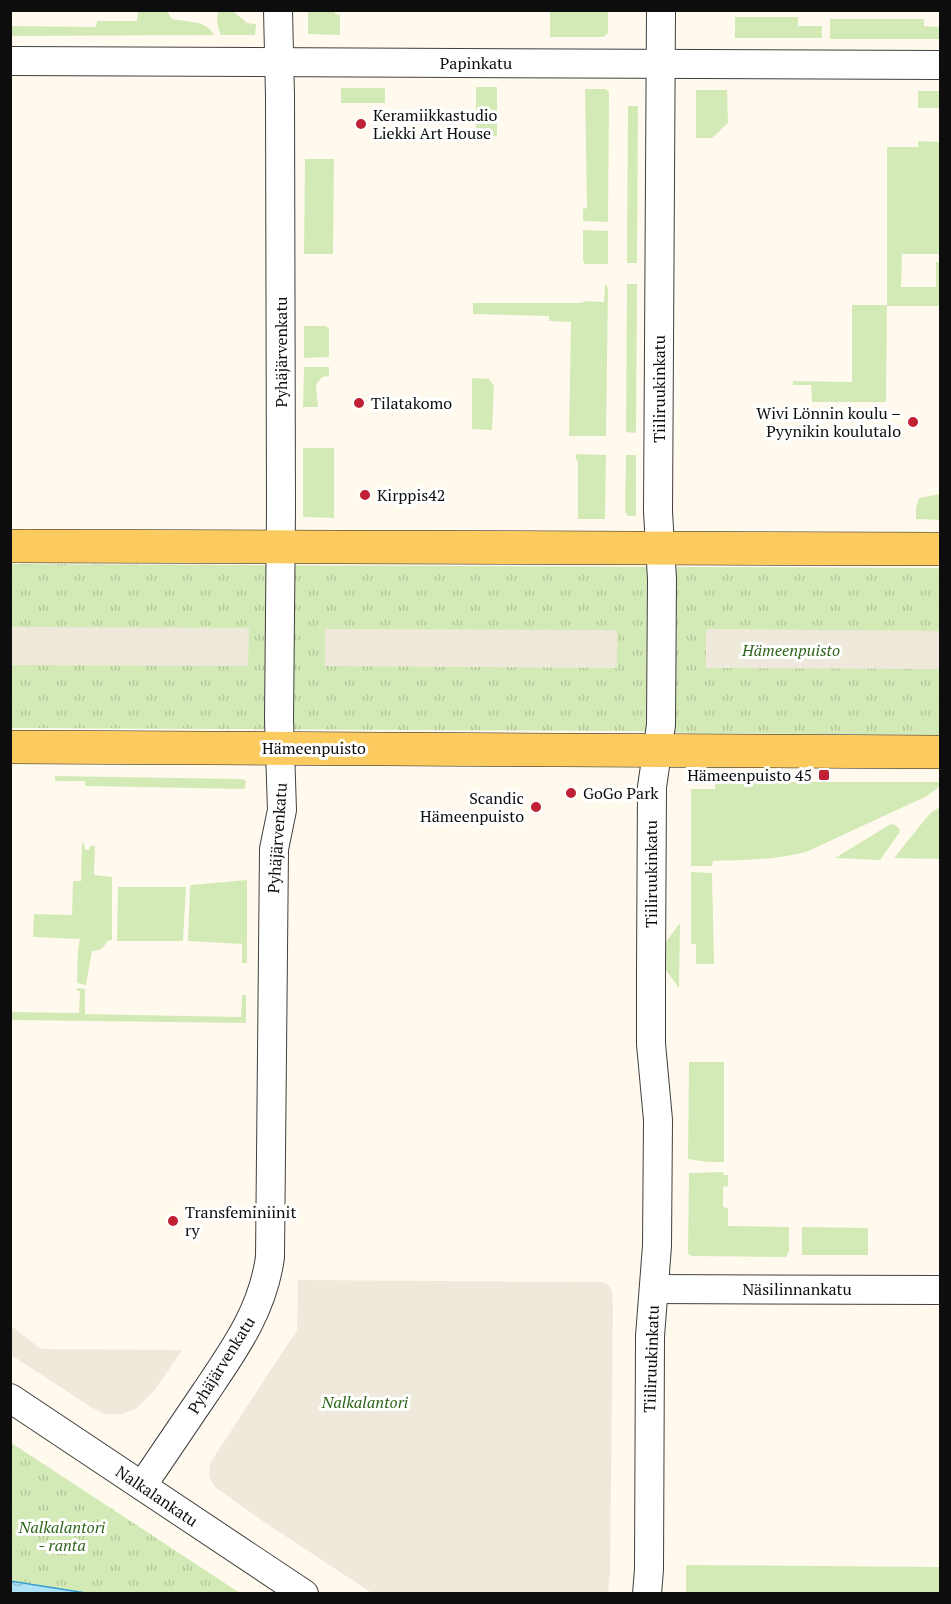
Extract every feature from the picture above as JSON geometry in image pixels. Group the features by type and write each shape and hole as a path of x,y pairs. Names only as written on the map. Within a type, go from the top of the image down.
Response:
{"main road":[{"path":"10,546 940,549"},
{"name":"Hämeenpuisto","path":"10,747 940,752"}],"street":[{"name":"Pyhäjärvenkatu","path":"142,1486 245,1330 264,1290 270,1257 273,849 282,810 279,720 281,548 278,10"},
{"name":"Tiiliruukinkatu","path":"647,1593 650,1336 657,1246 658,1120 651,1044 652,787 662,725 662,579 658,512 661,10"},
{"name":"Papinkatu","path":"10,61 940,65"},
{"name":"Näsilinnankatu","path":"654,1289 940,1290"},
{"name":"Nalkalankatu","path":"10,1398 304,1593"}],"green space":[{"path":"138,10 167,11 172,19 202,24 214,35 11,36 11,26 96,27 97,21 137,21"},
{"path":"219,11 233,11 247,23 256,24 255,35 221,35 217,20"},
{"path":"308,11 335,11 335,14 340,15 340,35 308,34"},
{"path":"550,11 608,11 608,33 604,37 550,37"},
{"path":"735,17 798,17 798,26 822,26 822,38 735,38"},
{"path":"830,19 924,19 924,26 940,27 940,39 830,39"},
{"path":"476,87 497,87 497,136 476,137"},
{"path":"341,88 385,88 385,103 341,103"},
{"path":"585,89 605,89 609,93 608,222 583,221 583,209 587,208"},
{"path":"696,90 727,90 728,123 712,138 696,138"},
{"path":"918,91 940,91 940,108 918,108"},
{"path":"628,106 638,106 637,263 627,263"},
{"path":"918,141 940,142 940,254 902,254 901,287 936,287 936,262 940,262 940,306 887,306 886,402 812,402 811,385 793,385 793,381 852,382 852,305 887,305 887,147 918,147"},
{"path":"305,159 334,159 333,254 304,254"},
{"path":"583,230 608,231 608,264 585,264 583,261"},
{"path":"605,284 608,288 606,436 569,436 571,322 549,321 549,316 473,314 473,303 604,302"},
{"path":"627,284 637,284 636,433 626,432"},
{"path":"304,326 326,326 329,329 329,357 304,358"},
{"path":"304,367 329,367 329,376 322,377 316,385 318,407 303,407"},
{"path":"472,378 489,379 494,386 492,430 472,429"},
{"path":"303,448 334,448 334,518 303,517"},
{"path":"576,454 606,455 605,519 578,519"},
{"path":"626,455 636,455 636,516 628,516 625,512"},
{"path":"940,494 940,520 916,519 919,498"},
{"name":"Hämeenpuisto","path":"11,564 940,568 940,735 11,728"},
{"path":"55,776 242,779 246,781 245,789 85,786 85,781 55,781"},
{"path":"715,782 940,782 938,788 925,797 806,852 771,858 713,861 712,866 691,866 691,789 715,789"},
{"path":"940,807 940,859 894,858 927,817"},
{"path":"893,824 900,829 899,833 880,860 835,858 889,825"},
{"path":"82,843 84,843 85,850 89,850 90,846 95,846 94,875 112,877 112,940 107,941 99,950 92,951 86,985 77,983 80,939 33,937 34,914 72,915 73,881 81,881"},
{"path":"691,872 712,873 714,964 696,964 696,944 691,944"},
{"path":"247,880 247,963 242,963 242,944 188,941 191,885"},
{"path":"118,887 186,887 183,941 117,941"},
{"path":"680,923 679,988 665,969 665,943"},
{"path":"77,988 85,989 85,1014 241,1017 242,995 246,995 246,1023 11,1020 11,1012 79,1013 80,991 77,991"},
{"path":"689,1062 724,1062 724,1162 688,1159"},
{"path":"723,1172 724,1175 728,1175 728,1186 723,1187 723,1207 728,1208 728,1226 789,1227 789,1251 786,1257 692,1256 688,1254 689,1173"},
{"path":"802,1227 868,1228 868,1255 802,1255"},
{"name":"Nalkalantori - ranta","path":"10,1442 240,1593 88,1593 11,1581"},
{"path":"686,1565 940,1567 940,1593 686,1593"}],"shaded area":[{"path":"11,627 249,628 248,666 11,665"},
{"path":"325,629 617,630 617,668 325,666"},
{"path":"706,629 940,631 940,669 706,668"},
{"name":"Nalkalantori","path":"298,1280 600,1282 610,1287 613,1305 608,1593 372,1593 215,1487 209,1475 212,1460 297,1330"},
{"path":"11,1326 41,1349 182,1350 155,1390 137,1408 122,1414 105,1414 11,1355"}],"water":[{"path":"10,1581 86,1593 11,1593"}],"place":[{"name":"Keramiikkastudio Liekki Art House","path":"361,124"},
{"name":"Tilatakomo","path":"359,403"},
{"name":"Wivi Lönnin koulu – Pyynikin koulutalo","path":"913,422"},
{"name":"Kirppis42","path":"365,495"},
{"name":"Hämeenpuisto 45","path":"824,775"},
{"name":"GoGo Park","path":"571,793"},
{"name":"Scandic Hämeenpuisto","path":"536,807"},
{"name":"Transfeminiinit ry","path":"173,1221"}]}
